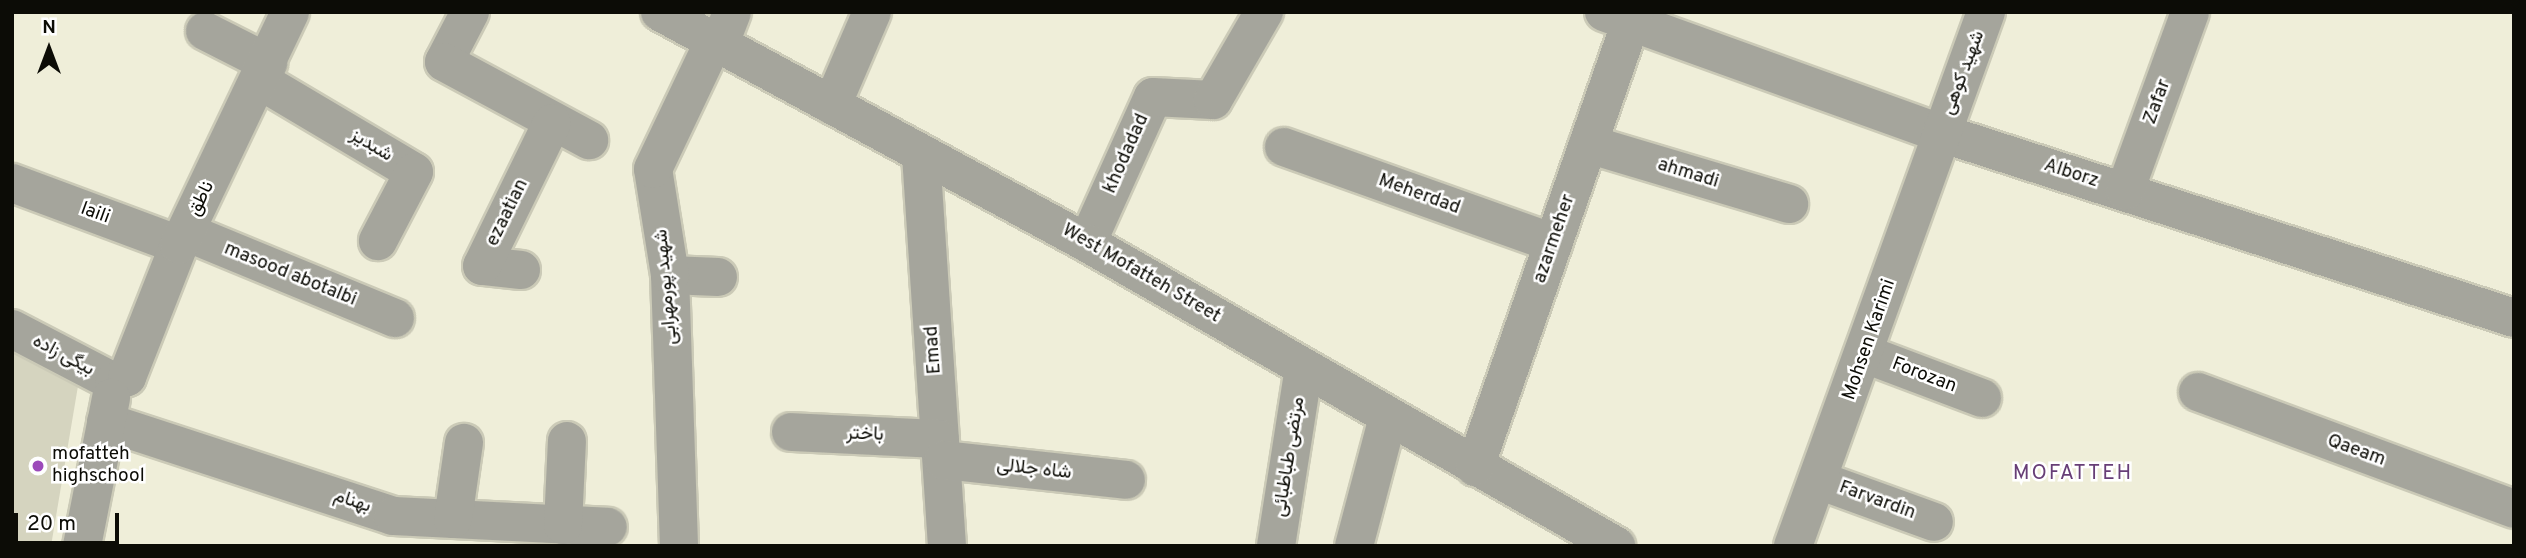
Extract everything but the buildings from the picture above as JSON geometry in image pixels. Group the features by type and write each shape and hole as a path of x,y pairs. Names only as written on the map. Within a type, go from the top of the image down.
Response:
{"street":[{"name":"ناطق","path":"114,382 127,376 182,239 264,72 290,12"},
{"path":"470,12 444,62 552,123 589,140"},
{"name":"West Mofatteh Street","path":"660,12 721,34 832,105 1087,243 1605,543"},
{"path":"832,105 872,12"},
{"name":"khodadad","path":"1087,243 1153,97 1213,100 1264,12"},
{"name":"شهید کوهی","path":"1941,133 1986,12"},
{"name":"Zafar","path":"2126,191 2190,12"},
{"name":"Alborz","path":"1623,16 1941,133 2514,318"},
{"name":"azarmeher","path":"1475,467 1588,144 1623,16"},
{"path":"205,31 264,72"},
{"name":"شهید پورمهرابی","path":"679,546 670,275 653,169 721,34"},
{"name":"شبدیز","path":"264,72 414,172 378,241"},
{"name":"ezaatian","path":"521,270 482,267 552,123"},
{"name":"Mohsen Karimi","path":"1793,546 1821,481 1941,133"},
{"name":"ahmadi","path":"1588,144 1789,204"},
{"name":"Meherdad","path":"1284,147 1553,243"},
{"name":"Emad","path":"922,155 947,546"},
{"name":"laili","path":"12,183 182,239"},
{"name":"masood abotalbi","path":"182,239 395,318"},
{"path":"670,275 718,277"},
{"name":"بیگی زاده","path":"12,329 114,382"},
{"name":"Forozan","path":"1866,354 1982,398"},
{"name":"مرتضی طباطبائی","path":"1276,546 1304,368"},
{"path":"82,546 114,382"},
{"name":"Qaeam","path":"2198,392 2514,509"},
{"path":"1354,546 1388,418"},
{"name":"بهنام","path":"106,422 390,531 453,519 608,527"},
{"name":"باختر","path":"791,432 941,449"},
{"path":"564,525 567,441"},
{"path":"453,519 464,443"},
{"name":"شاه جلالی","path":"941,449 1126,480"},
{"name":"Farvardin","path":"1821,481 1934,522"}],"place":[{"name":"mofatteh highschool","path":"38,466"}],"district":[{"name":"MOFATTEH","path":"2073,474"}]}
